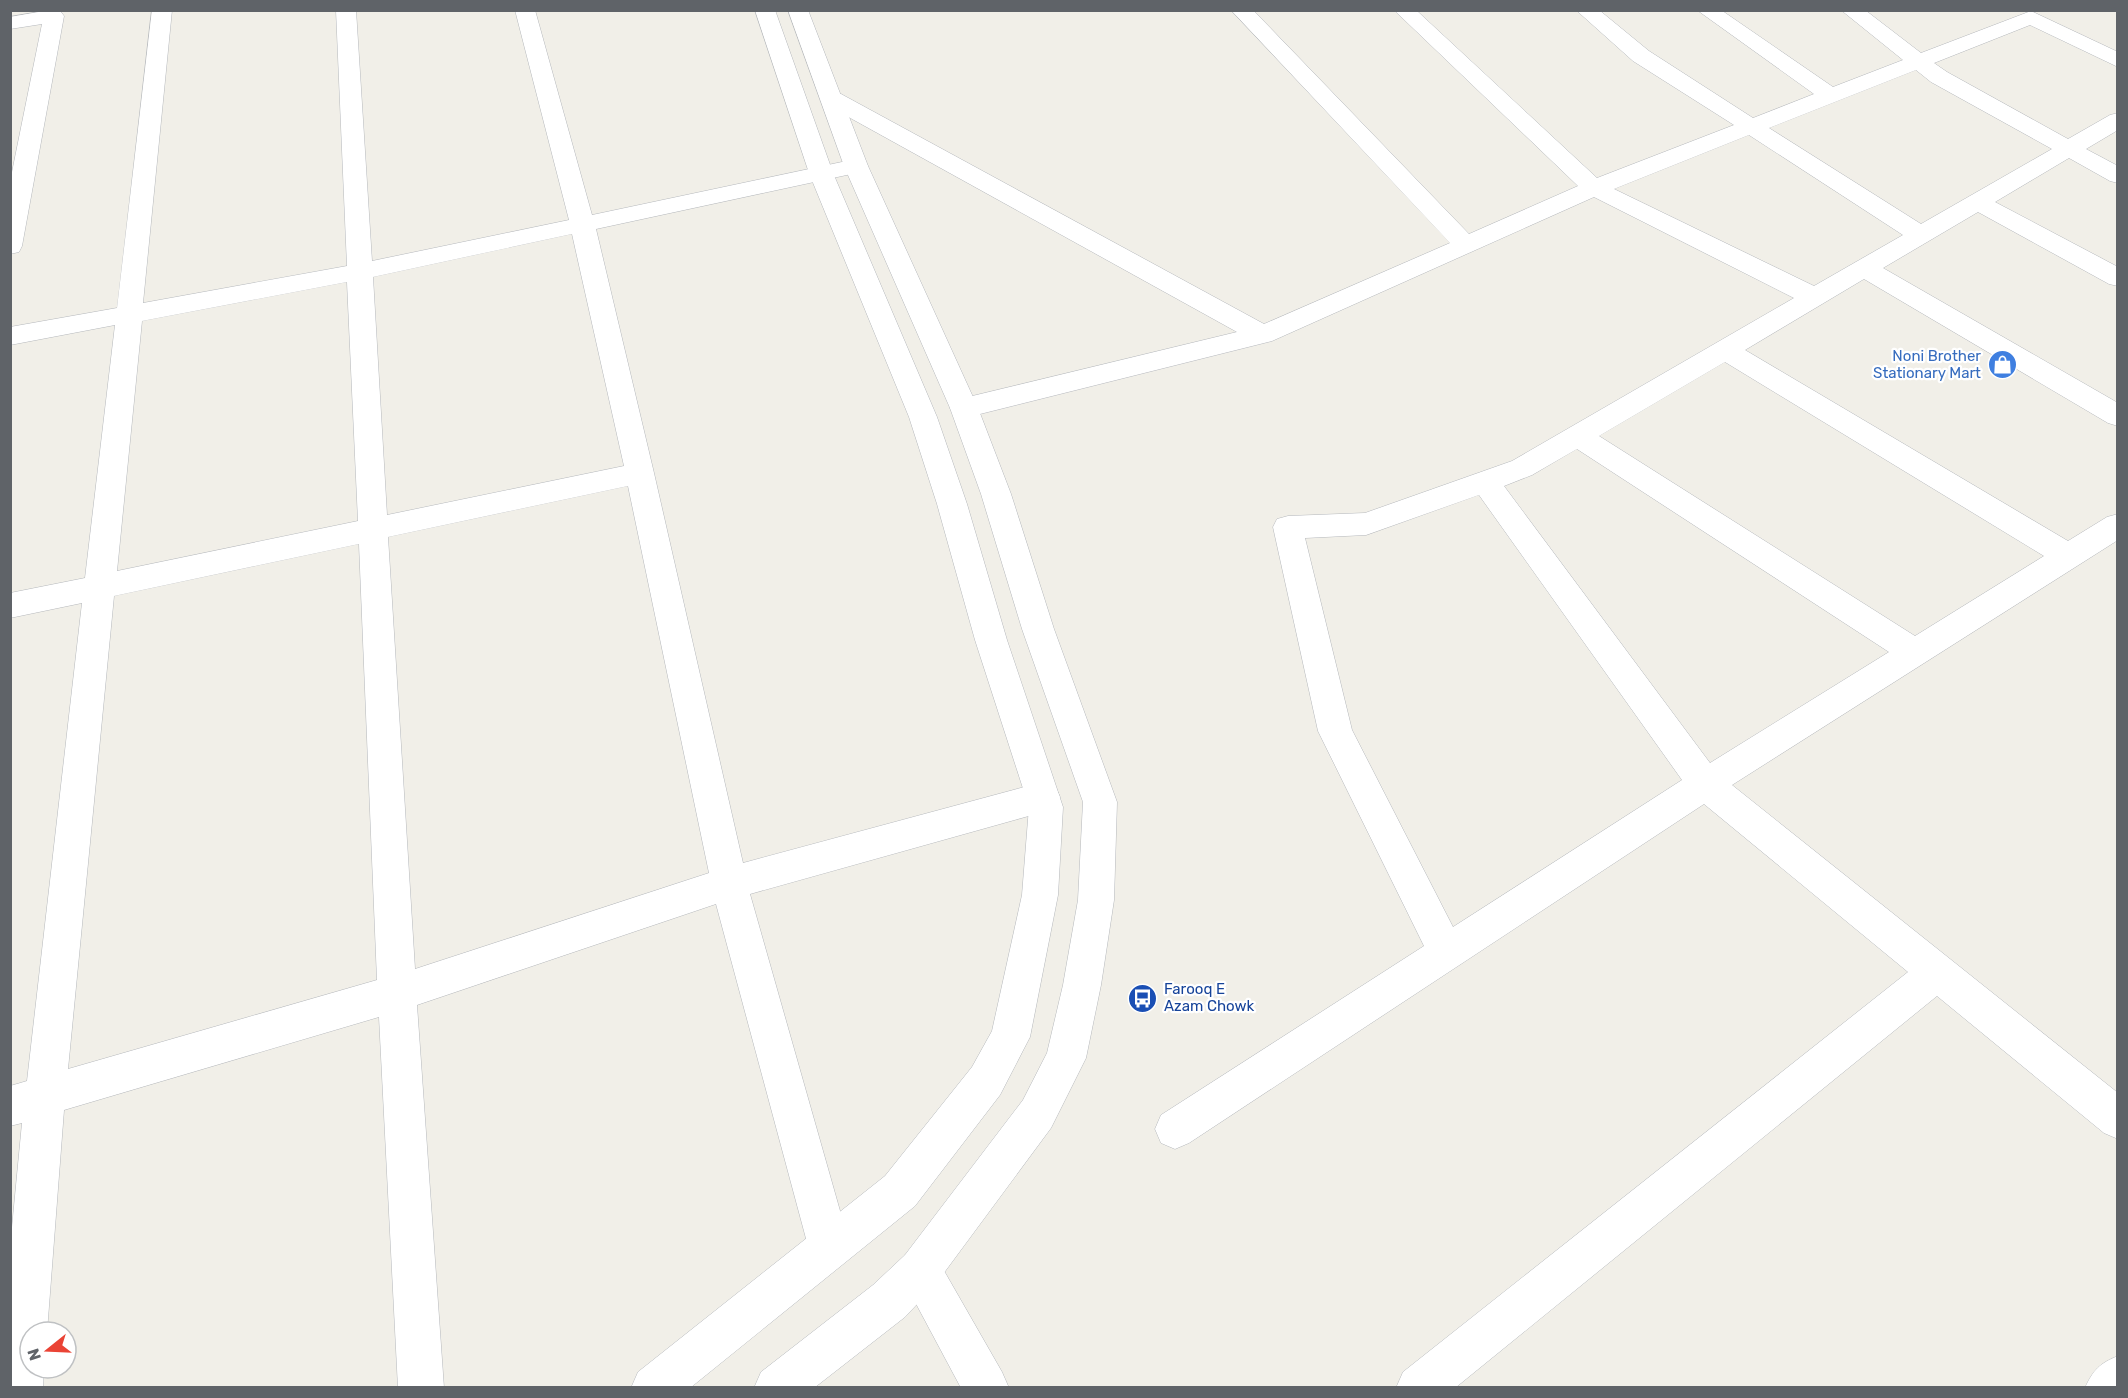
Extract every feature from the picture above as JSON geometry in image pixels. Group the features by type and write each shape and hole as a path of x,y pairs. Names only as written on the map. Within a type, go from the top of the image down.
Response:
{"street":[{"path":"20,1388 45,1096 162,10"},
{"path":"346,10 397,993 421,1388"},
{"path":"525,10 582,224 640,473 729,883 829,1246"},
{"path":"654,1388 900,1191 986,1081 1010,1037 1040,895 1046,807 992,640 952,504 923,417 821,173 765,10"},
{"path":"1241,10 1466,245"},
{"path":"1404,10 1594,188 1814,297"},
{"path":"1586,10 1641,56 1921,235"},
{"path":"1707,10 1830,95"},
{"path":"1851,10 1939,77 2067,150 2118,176"},
{"path":"777,1388 889,1301 920,1270 1037,1114 1066,1058 1096,900 1100,802 1038,629 996,494 964,408 856,166 801,11"},
{"path":"964,408 1263,334 1594,188 1917,61 2026,14 2118,61"},
{"path":"10,23 54,16 10,246"},
{"path":"833,99 1263,334"},
{"path":"1446,952 1335,731 1288,527 1366,524 1522,468 2118,120"},
{"path":"10,336 360,272 856,166"},
{"path":"1977,202 2118,278"},
{"path":"1864,268 2118,416"},
{"path":"1724,349 2068,556"},
{"path":"1577,435 1915,652"},
{"path":"10,606 640,473"},
{"path":"1485,481 1705,784 2118,1119"},
{"path":"952,504 996,494"},
{"path":"1175,1129 1705,784 2118,525"},
{"path":"10,1107 397,993 729,883 1043,797"},
{"path":"1419,1388 1937,972"},
{"path":"920,1270 986,1388"},
{"path":"2108,1388 2118,1378"}],"place":[{"name":"Noni Brother Stationary Mart","path":"2002,365"},
{"name":"Farooq E Azam Chowk","path":"1143,998"}]}
